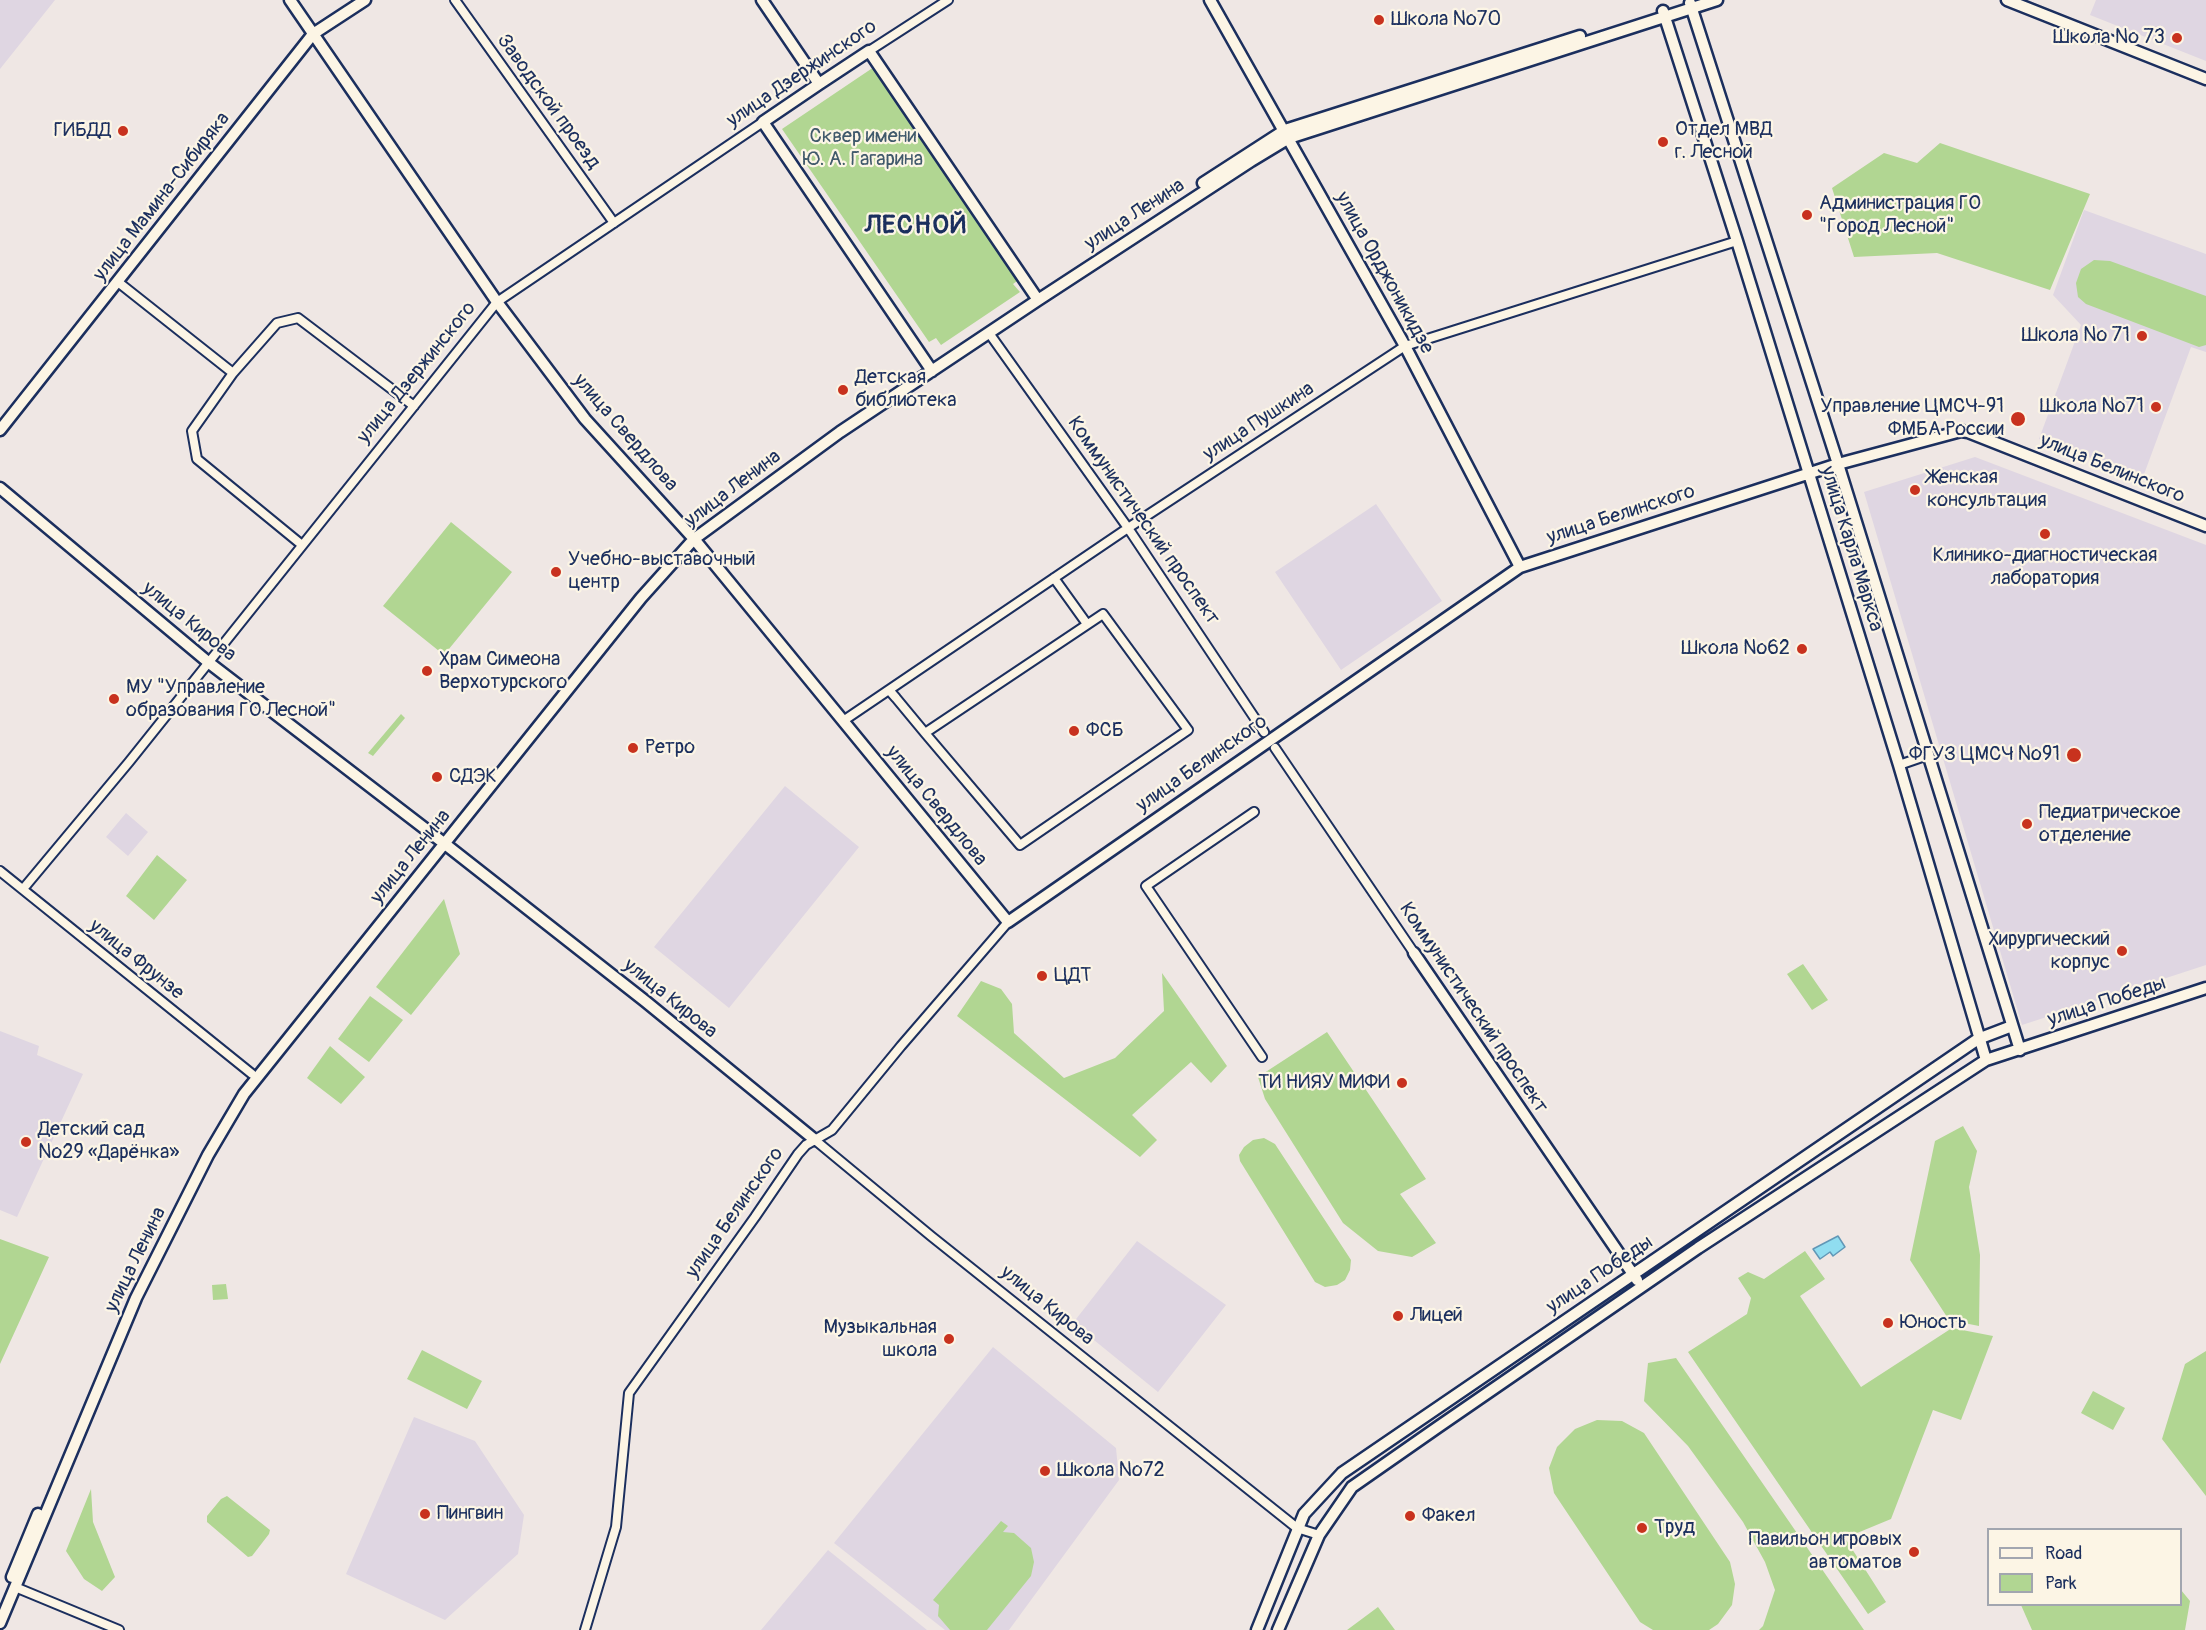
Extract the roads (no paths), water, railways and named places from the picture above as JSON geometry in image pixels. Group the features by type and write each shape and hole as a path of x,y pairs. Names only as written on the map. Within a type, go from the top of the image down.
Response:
{"street":[{"name":"улица Свердлова","path":"290,0 497,302 585,419 693,537 1008,922"},
{"name":"улица Мамина-Сибиряка","path":"0,430 313,34 365,0"},
{"name":"Заводской проезд","path":"455,0 614,223"},
{"path":"762,0 819,84"},
{"name":"улица Дзержинского","path":"23,889 130,760 497,302 819,84 948,0"},
{"name":"улица Орджоникидзе","path":"1210,0 1405,346 1520,567"},
{"name":"улица Ленина","path":"0,1623 12,1585 136,1298 208,1155 255,1076 641,598 693,537 838,430 931,368 989,333 1036,298 1287,134 1692,3 1717,0"},
{"path":"2007,0 2206,79"},
{"name":"улица Карла Маркса","path":"1692,3 2012,1026"},
{"name":"улица Карла Маркса","path":"1664,13 1899,765 1986,1060"},
{"path":"763,122 931,368 1036,298 869,51"},
{"name":"улица Пушкина","path":"843,721 1128,528 1405,346 1737,241"},
{"path":"118,282 233,373"},
{"path":"302,545 197,459 192,431 233,373 277,324 298,318 414,406"},
{"name":"Коммунистический проспект","path":"989,333 1128,528 1264,732"},
{"name":"улица Белинского","path":"585,1630 616,1527 629,1393 798,1154 806,1145 832,1130 1008,922 1520,567 1838,464 1961,431 2206,526"},
{"name":"улица Кирова","path":"0,488 208,662 443,842 645,1001 931,1236 1297,1528 1319,1535"},
{"path":"1054,578 1087,624"},
{"path":"889,690 925,733 1020,845 1188,730 1103,614 925,733"},
{"name":"Коммунистический проспект","path":"1275,748 1642,1287"},
{"path":"1899,765 1928,755"},
{"path":"1254,812 1146,886 1262,1057"},
{"name":"улица Фрунзе","path":"0,871 255,1076"},
{"name":"улица Победы","path":"1278,1630 1319,1535 1352,1487 1698,1248 1986,1060 2206,988"},
{"path":"2012,1026 2020,1050"},
{"name":"улица Победы","path":"1257,1630 1304,1514 1342,1473 1978,1039 2012,1026"},
{"path":"0,1605 12,1585 119,1630"}],"water":[{"path":"1838,1236 1845,1247 1833,1256 1830,1252 1820,1259 1813,1249"}],"place":[{"name":"Школа №70","path":"1379,20"},
{"name":"Школа № 73","path":"2177,38"},
{"name":"ГИБДД","path":"123,131"},
{"name":"Отдел МВД г. Лесной","path":"1663,142"},
{"name":"Администрация ГО \"Город Лесной\"","path":"1807,215"},
{"name":"Школа № 71","path":"2142,336"},
{"name":"Детская библиотека","path":"843,390"},
{"name":"Школа №71","path":"2156,407"},
{"name":"Управление ЦМСЧ-91 ФМБА России","path":"2018,419"},
{"name":"Женская консультация","path":"1915,490"},
{"name":"Клинико-диагностическая лаборатория","path":"2045,534"},
{"name":"Учебно-выставочный центр","path":"556,572"},
{"name":"Школа №62","path":"1802,649"},
{"name":"Храм Симеона Верхотурского","path":"427,671"},
{"name":"МУ \"Управление образования ГО Лесной\"","path":"114,699"},
{"name":"ФСБ","path":"1074,731"},
{"name":"Ретро","path":"633,748"},
{"name":"ФГУЗ ЦМСЧ №91","path":"2074,755"},
{"name":"СДЭК","path":"437,777"},
{"name":"Педиатрическое отделение","path":"2027,824"},
{"name":"Хирургический корпус","path":"2122,951"},
{"name":"ЦДТ","path":"1042,976"},
{"name":"ТИ НИЯУ МИФИ","path":"1402,1083"},
{"name":"Детский сад №29 «Дарёнка»","path":"26,1142"},
{"name":"Лицей","path":"1398,1316"},
{"name":"Юность","path":"1888,1323"},
{"name":"Музыкальная школа","path":"949,1339"},
{"name":"Школа №72","path":"1045,1471"},
{"name":"Пингвин","path":"425,1514"},
{"name":"Факел","path":"1410,1516"},
{"name":"Труд","path":"1642,1528"},
{"name":"Павильон игровых автоматов","path":"1914,1552"}],"district":[{"name":"ЛЕСНОЙ","path":"916,226"}],"park label":[{"name":"Сквер имени Ю. А. Гагарина","path":"863,148"}]}
